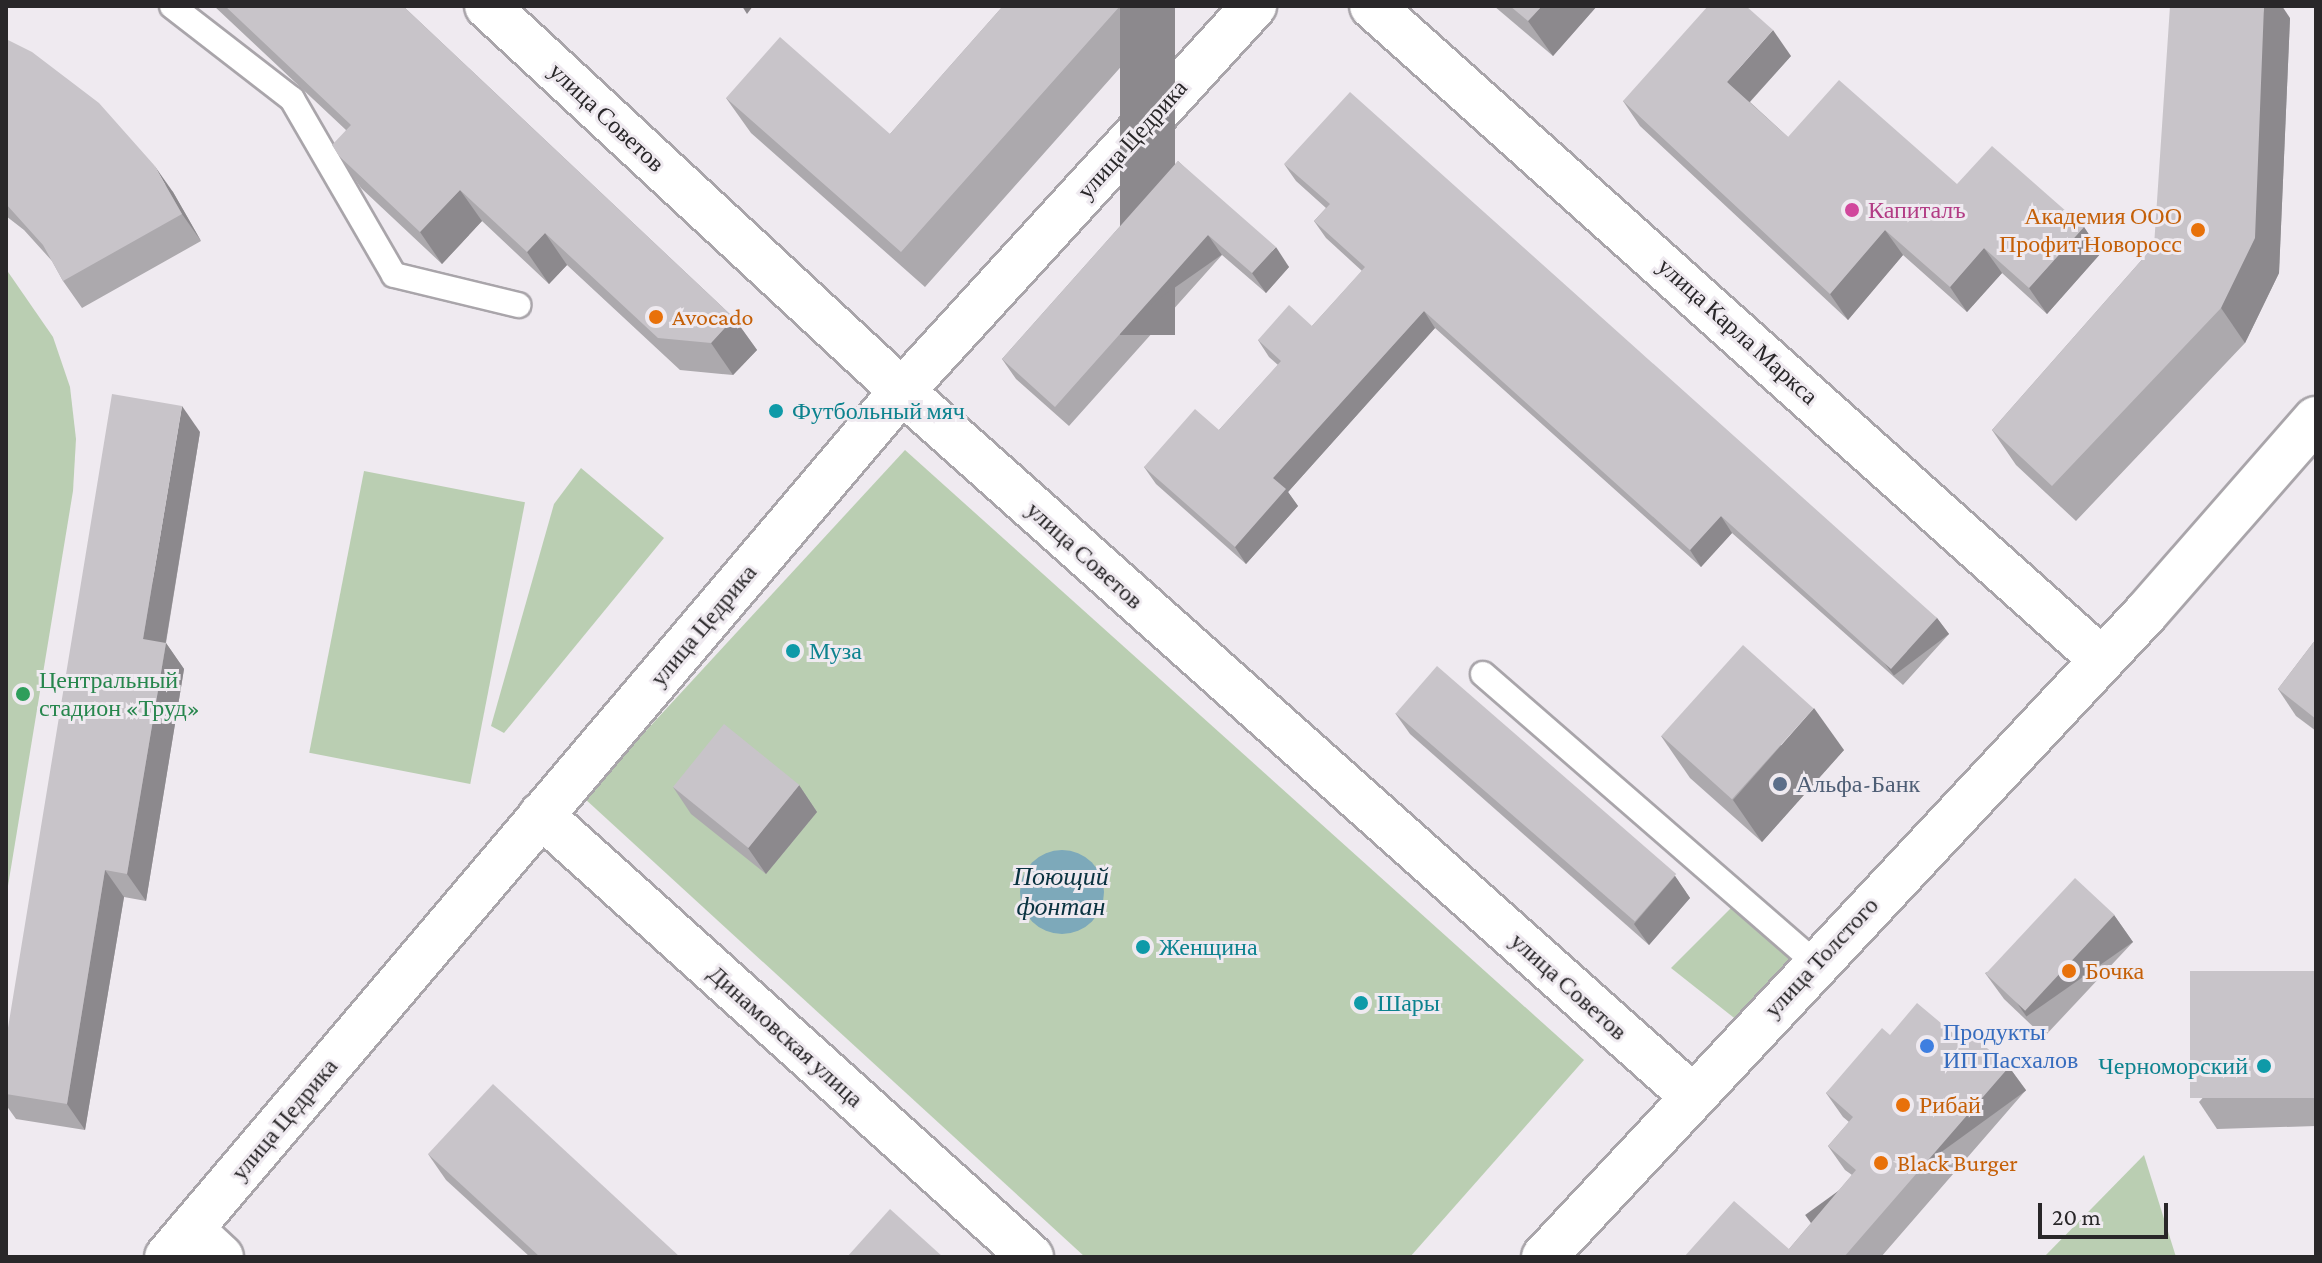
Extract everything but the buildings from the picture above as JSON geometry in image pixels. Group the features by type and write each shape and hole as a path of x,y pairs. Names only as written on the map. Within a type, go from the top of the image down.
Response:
{"street":[{"name":"улица Советов","path":"487,6 902,391 1691,1095"},
{"name":"улица Цедрика","path":"193,1248 541,815 902,391 1254,6"},
{"name":"улица Карла Маркса","path":"1372,6 2101,659"},
{"name":"улица Толстого","path":"1544,1257 1691,1095 2101,659 2316,419"},
{"name":"Динамовская улица","path":"541,815 1031,1257"}],"lane":[{"path":"172,6 292,99 394,275 518,305"},
{"path":"1483,674 1815,963"}],"green space":[{"name":"Центральный стадион «Труд»","path":"6,269 53,337 70,387 76,439 73,491 6,898"},
{"path":"905,450 1584,1060 1410,1257 1085,1257 584,798"},
{"path":"581,468 664,538 504,733 491,726 554,504"},
{"path":"364,471 525,502 470,784 309,753"},
{"path":"1733,906 1799,959 1738,1021 1671,968"},
{"path":"2144,1155 2176,1257 2044,1257"}],"water":[{"name":"Поющий фонтан","path":"1054,850 1070,850 1086,857 1097,868 1104,892 1101,908 1092,922 1070,934 1054,934 1038,927 1027,916 1020,900 1020,884 1027,868 1038,857"}],"place":[{"name":"Капиталъ","path":"1852,210"},
{"name":"Академия ООО Профит Новоросс","path":"2198,230"},
{"name":"Avocado","path":"656,317"},
{"name":"Футбольный мяч","path":"776,411"},
{"name":"Муза","path":"793,651"},
{"name":"Центральный стадион «Труд»","path":"23,694"},
{"name":"Альфа-Банк","path":"1780,784"},
{"name":"Женщина","path":"1143,947"},
{"name":"Бочка","path":"2069,971"},
{"name":"Шары","path":"1361,1003"},
{"name":"Продукты ИП Пасхалов","path":"1927,1046"},
{"name":"Черноморский","path":"2264,1066"},
{"name":"Рибай","path":"1903,1105"},
{"name":"Black Burger","path":"1881,1163"}]}
